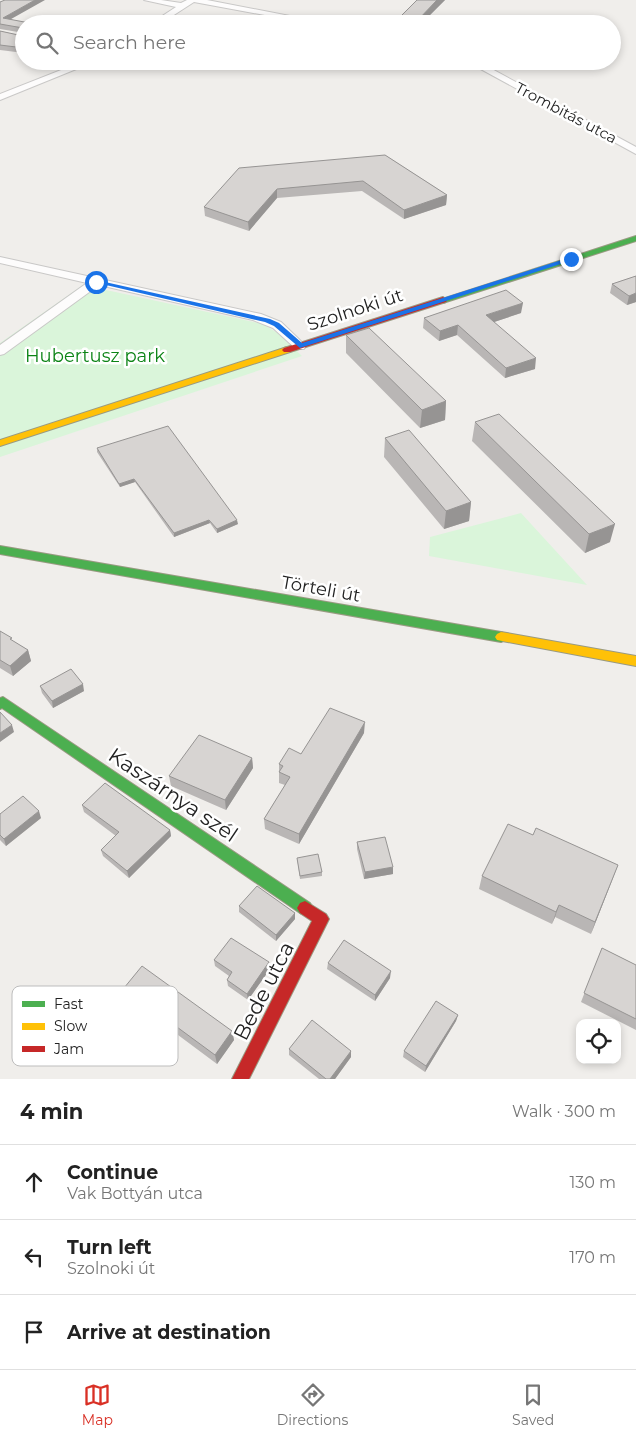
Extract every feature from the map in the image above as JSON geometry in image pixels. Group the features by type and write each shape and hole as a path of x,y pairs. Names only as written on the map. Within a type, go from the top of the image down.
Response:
{"main road":[{"name":"Szolnoki út","path":"0,443 636,238"},
{"name":"Törteli út","path":"0,550 636,661"},
{"name":"Kaszárnya szél","path":"2,703 321,920"},
{"name":"Bede utca","path":"240,1079 321,920"}],"street":[{"path":"148,0 182,6"},
{"path":"168,15 193,0 277,15"},
{"path":"0,96 68,70"},
{"name":"Trombitás utca","path":"487,70 636,151"},
{"path":"0,260 267,320 277,325 300,346"},
{"path":"0,351 96,282"}],"green space":[{"name":"Hubertusz park","path":"83,285 263,324 279,334 302,356 0,457 0,343"},
{"path":"521,513 587,585 429,556 430,537"}],"building":[{"path":"5,0 35,0 3,18 15,20 15,27 0,24 0,2"},
{"path":"417,0 437,0 423,15 402,15"},
{"path":"0,31 15,34 15,47 0,45"},
{"path":"385,155 447,195 404,210 363,181 277,189 248,222 204,207 239,168"},
{"path":"636,276 636,293 629,296 612,284"},
{"path":"506,290 523,303 486,315 536,358 506,368 458,325 440,331 424,318"},
{"path":"369,328 446,401 422,410 346,335"},
{"path":"499,414 615,524 589,534 475,422"},
{"path":"168,426 237,520 217,529 209,520 174,533 134,479 119,484 97,448"},
{"path":"409,430 471,502 446,511 385,438"},
{"path":"0,631 28,650 10,666 0,660"},
{"path":"71,669 83,684 52,701 40,686"},
{"path":"330,708 365,722 299,834 264,819 290,777 279,772 283,766 279,764 289,748 301,754"},
{"path":"0,712 12,725 0,733"},
{"path":"199,735 252,758 225,800 169,776"},
{"path":"105,783 170,830 127,871 101,850 119,832 82,805"},
{"path":"23,796 39,811 4,839 0,835 0,814"},
{"path":"508,824 533,835 536,828 618,865 595,922 559,905 556,912 482,876"},
{"path":"385,837 393,867 365,872 357,842"},
{"path":"318,854 322,872 300,876 297,858"},
{"path":"257,886 295,913 276,935 239,906"},
{"path":"231,938 269,962 247,994 227,980 232,972 214,960"},
{"path":"344,940 391,971 375,995 328,963"},
{"path":"602,948 636,965 636,1019 584,993"},
{"path":"142,966 170,986 126,986"},
{"path":"178,992 232,1031 215,1055 178,1028"},
{"path":"436,1001 458,1015 426,1066 404,1051"},
{"path":"312,1020 351,1051 330,1079 326,1079 289,1049"}],"traffic: fast":[{"path":"443,300 636,238"},
{"path":"0,550 501,637"},
{"path":"0,704 3,702 305,908"}],"traffic: slow":[{"path":"0,443 287,350"},
{"path":"501,637 636,661"}],"traffic: jam":[{"path":"287,350 443,300"},
{"path":"240,1079 321,919 305,908"}],"route":[{"path":"96,282 267,320 277,325 300,346 571,259"}]}
